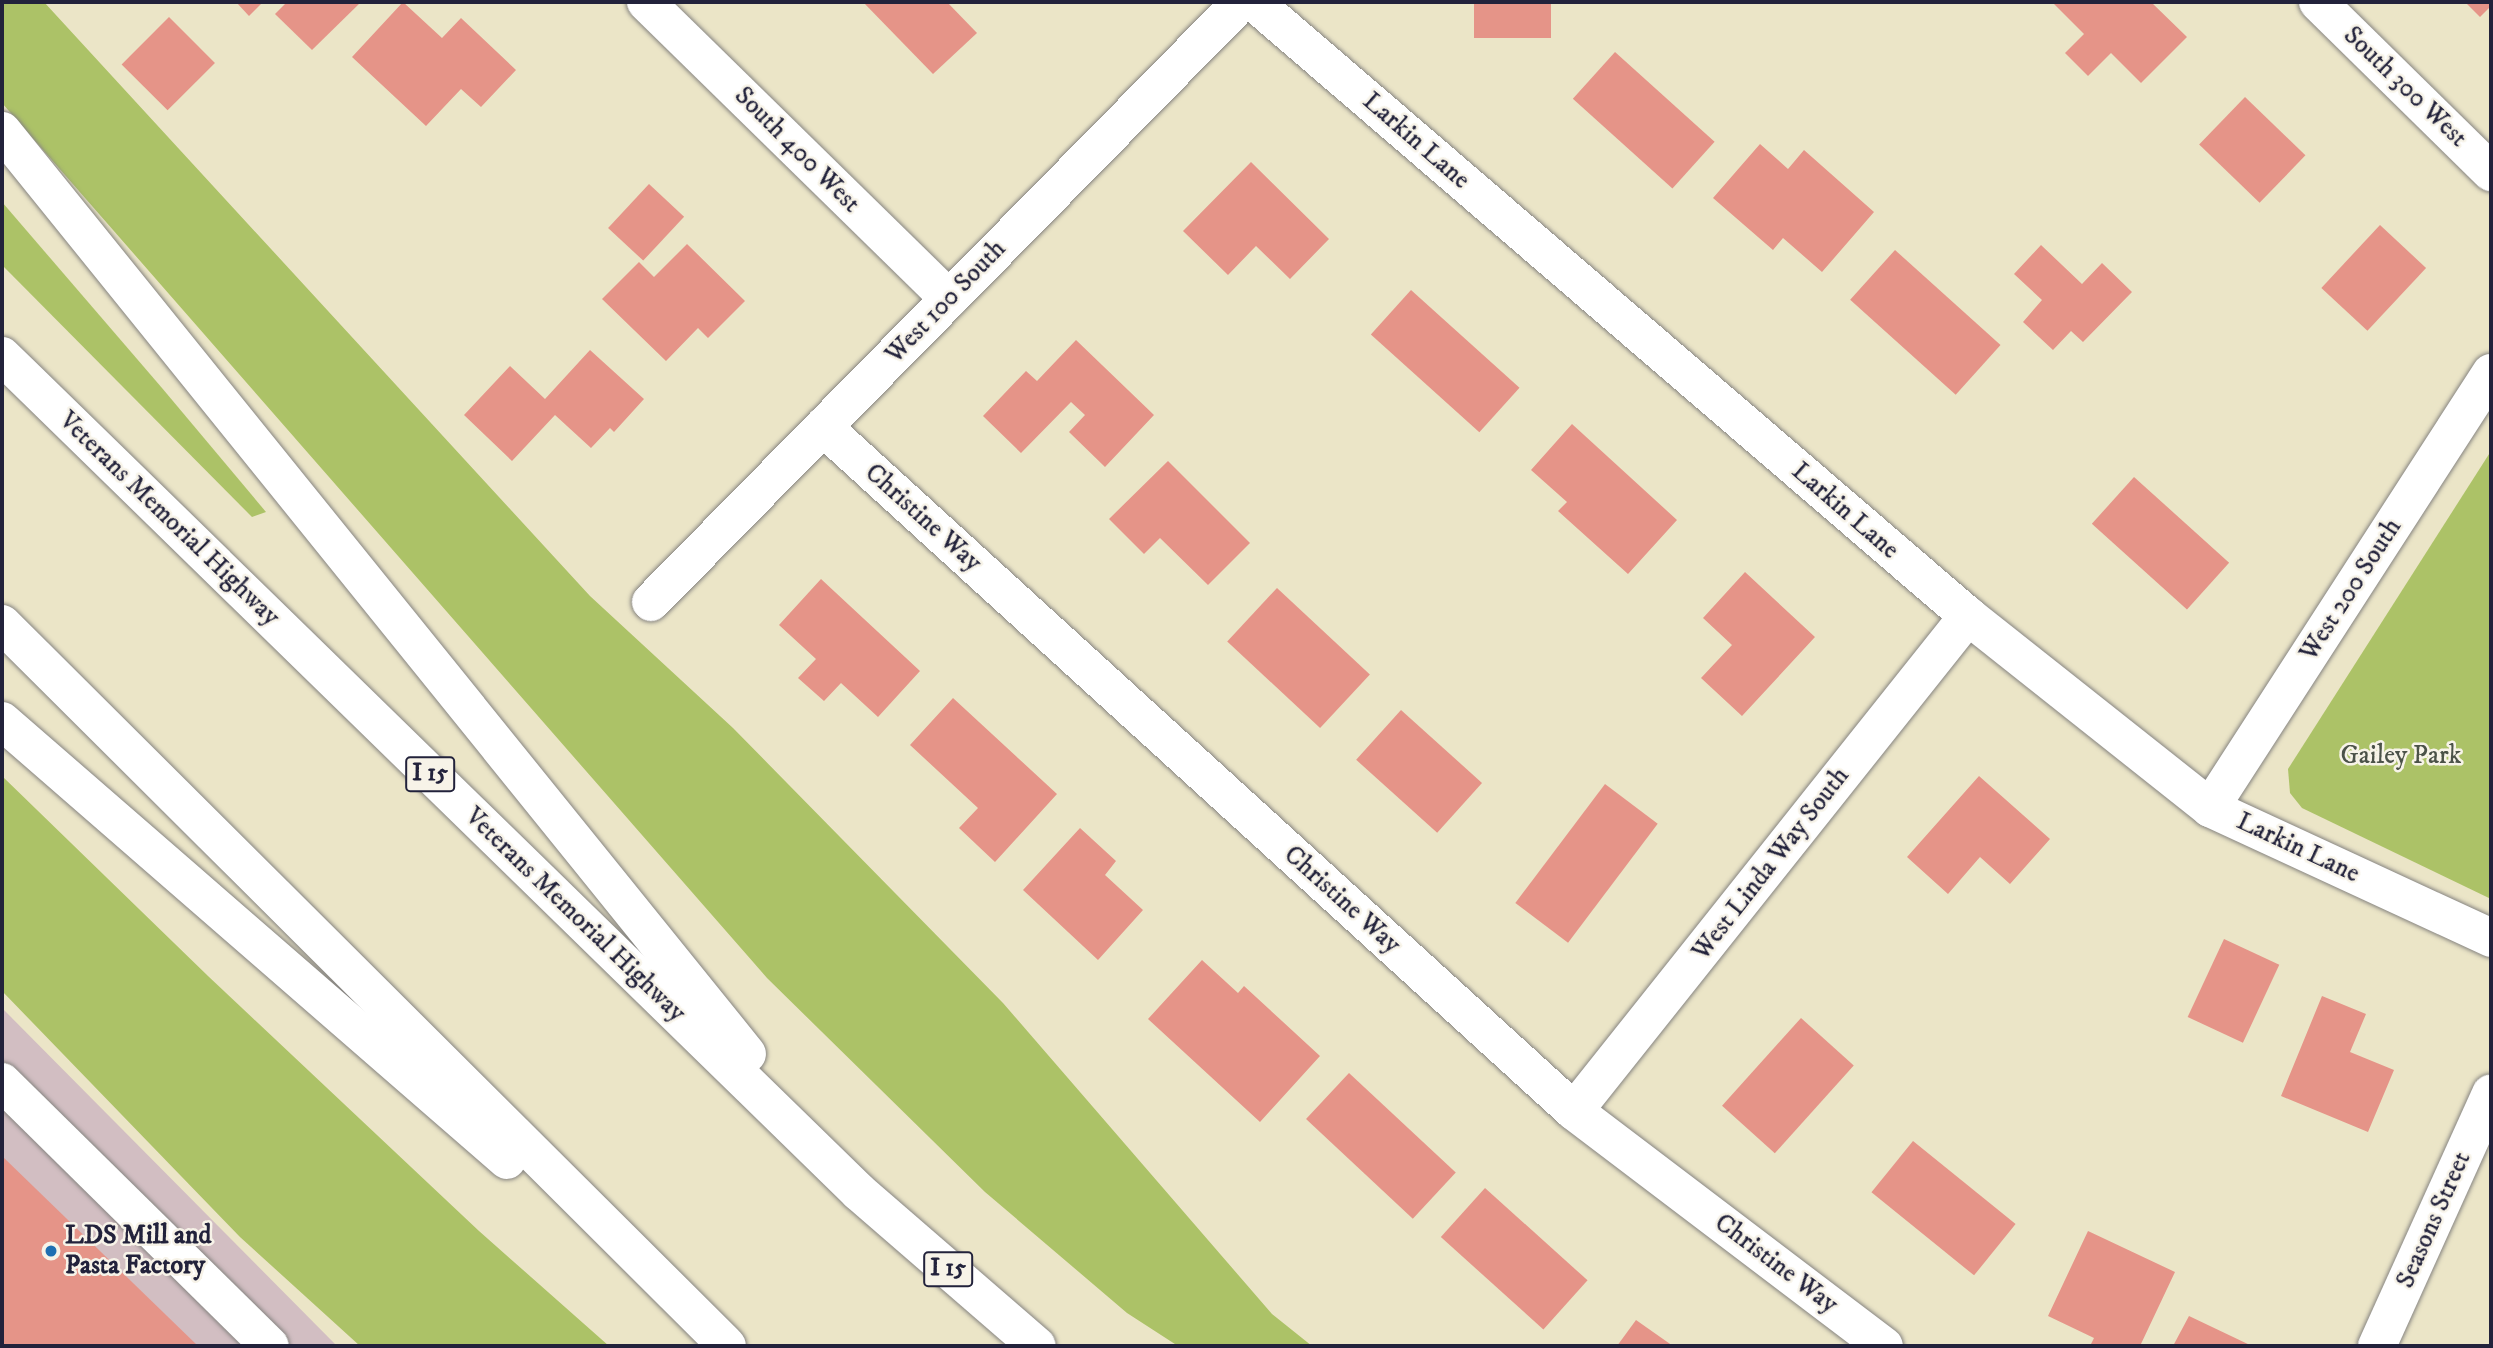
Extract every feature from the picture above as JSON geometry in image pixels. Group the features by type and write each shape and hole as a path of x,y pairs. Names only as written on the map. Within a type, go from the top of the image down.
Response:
{"main road":[{"name":"South 400 West","path":"646,2 948,299"},
{"name":"West 100 South","path":"651,602 1241,2"},
{"name":"Larkin Lane","path":"1254,2 1968,616 2210,808 2491,937"},
{"name":"South 300 West","path":"2318,2 2491,172"},
{"path":"2,131 859,1192"},
{"name":"Veterans Memorial Highway","path":"2,356 859,1192 1037,1346"},
{"name":"West 200 South","path":"2210,808 2491,373"},
{"name":"Christine Way","path":"822,427 1574,1111 1884,1346"},
{"name":"West Linda Way South","path":"1574,1111 1968,616"},
{"path":"2,624 727,1346"},
{"path":"2,721 721,1346"},
{"path":"2,1082 270,1346"},
{"name":"Seasons Street","path":"2377,1346 2491,1094"}],"shaded area":[{"path":"2,1008 337,1346 2,1346"}],"green space":[{"path":"2,2 44,2 590,596 733,728 1003,1003 1272,1314 1312,1346 1178,1346 1127,1313 985,1192 767,978 2,103"},
{"path":"2,202 266,512 252,517 2,265"},
{"name":"Gailey Park","path":"2491,451 2491,899 2302,808 2290,793 2288,769"},
{"path":"2,776 208,976 479,1231 609,1346 360,1346 240,1237 2,991"}],"building":[{"path":"236,2 263,2 249,16"},
{"path":"287,2 361,2 312,50 275,14"},
{"path":"403,2 442,38 461,18 516,70 481,107 461,89 426,126 352,57"},
{"path":"863,2 947,2 977,33 933,74"},
{"path":"1474,2 1551,2 1551,38 1474,38"},
{"path":"2052,2 2151,2 2187,37 2141,83 2111,53 2088,76 2065,53 2084,34"},
{"path":"2465,2 2491,2 2491,6 2480,17"},
{"path":"169,17 215,63 168,110 122,64"},
{"path":"1615,52 1715,142 1672,188 1573,99"},
{"path":"2245,97 2305,155 2260,203 2199,144"},
{"path":"1760,144 1788,169 1804,150 1874,212 1822,272 1783,238 1773,250 1713,198"},
{"path":"1251,162 1329,239 1290,279 1256,246 1228,275 1183,231"},
{"path":"649,184 684,217 643,261 608,228"},
{"path":"2380,225 2426,268 2367,331 2321,288"},
{"path":"687,244 745,301 708,338 698,328 666,361 602,299 639,262 654,277"},
{"path":"2041,245 2082,284 2102,263 2132,292 2083,342 2071,331 2053,350 2023,322 2042,300 2014,274"},
{"path":"1895,250 2001,345 1956,395 1850,300"},
{"path":"1411,290 1519,388 1479,432 1371,335"},
{"path":"1076,340 1154,415 1105,467 1069,432 1085,415 1071,402 1021,453 983,416 1026,371 1037,381"},
{"path":"590,350 644,399 614,432 610,428 591,448 555,415 512,461 464,415 510,366 545,399"},
{"path":"1572,424 1677,520 1628,574 1558,511 1567,502 1531,470"},
{"path":"1168,461 1250,543 1208,585 1160,538 1144,554 1109,519"},
{"path":"2134,477 2229,563 2187,609 2092,524"},
{"path":"1745,572 1815,637 1742,716 1701,678 1732,645 1703,618"},
{"path":"821,579 920,671 878,717 841,683 824,701 798,678 816,659 779,625"},
{"path":"1277,588 1370,675 1320,728 1227,641"},
{"path":"953,698 1057,794 995,862 959,828 978,808 910,745"},
{"path":"1401,710 1482,783 1437,833 1356,760"},
{"path":"1979,776 2050,839 2010,884 1980,857 1948,894 1907,857"},
{"path":"1605,784 1658,824 1568,943 1515,903"},
{"path":"1080,828 1116,861 1105,875 1143,910 1098,960 1023,890"},
{"path":"2224,939 2279,965 2243,1043 2188,1017"},
{"path":"1202,960 1238,993 1244,986 1320,1056 1260,1122 1148,1019"},
{"path":"2322,996 2366,1014 2350,1052 2394,1070 2368,1132 2281,1096"},
{"path":"1801,1018 1854,1066 1775,1153 1722,1106"},
{"path":"1349,1073 1456,1173 1413,1219 1306,1119"},
{"path":"1913,1141 2016,1224 1974,1275 1871,1192"},
{"name":"LDS Mill and Pasta Factory","path":"2,1156 198,1346 2,1346"},
{"path":"1485,1188 1588,1280 1543,1329 1441,1237"},
{"path":"2088,1231 2175,1272 2140,1346 2090,1346 2094,1338 2048,1316"},
{"path":"2189,1316 2252,1346 2173,1346"},
{"path":"1636,1320 1673,1346 1617,1346"}],"place":[{"name":"LDS Mill and Pasta Factory","path":"51,1251"}]}
